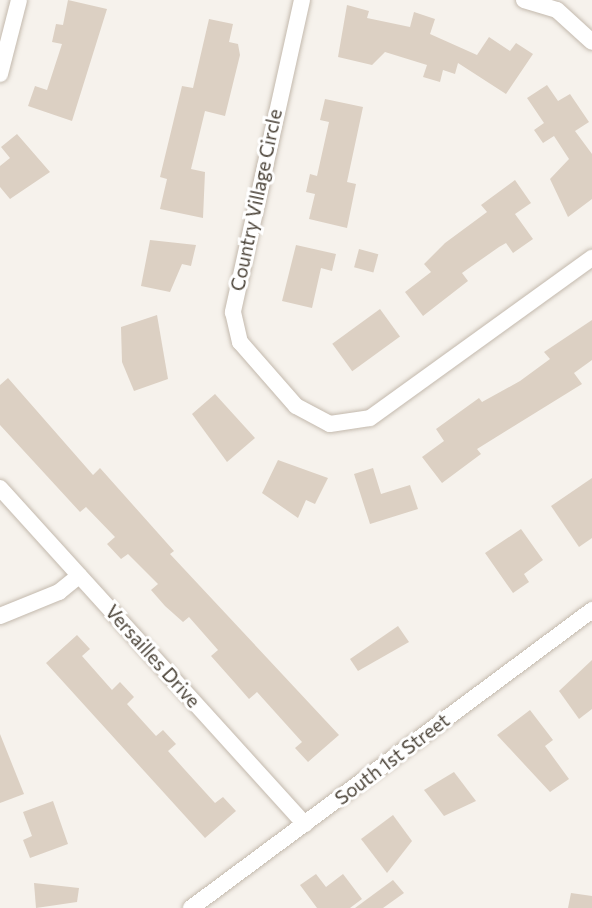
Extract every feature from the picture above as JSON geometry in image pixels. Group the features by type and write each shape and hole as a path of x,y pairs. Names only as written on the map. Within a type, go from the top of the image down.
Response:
{"street":[{"path":"0,74 19,0"},
{"name":"Country Village Circle","path":"302,0 233,312 240,342 296,406 330,424 370,418 592,258"},
{"path":"524,0 557,10 592,42"},
{"name":"Versailles Drive","path":"0,488 305,824"},
{"path":"0,616 59,592 79,576"},
{"name":"South 1st Street","path":"191,908 592,610"}],"building":[{"path":"68,0 107,9 72,121 28,106 35,86 47,90 62,44 52,42 56,24 63,25"},
{"path":"347,5 369,11 367,18 410,27 414,12 435,19 430,34 477,55 489,37 510,51 516,43 533,54 506,94 458,63 455,74 443,70 440,82 423,77 427,65 385,52 372,65 338,57"},
{"path":"209,19 233,24 229,42 238,44 240,55 225,116 205,111 191,169 205,172 203,218 160,209 167,179 160,177 182,86 193,88"},
{"path":"547,85 558,101 570,94 589,122 575,131 592,154 592,199 568,217 550,179 569,159 554,136 543,143 534,130 544,123 527,98"},
{"path":"325,99 363,107 347,182 356,184 347,228 309,219 315,194 306,192 310,174 317,176 329,122 320,120"},
{"path":"17,134 50,172 10,199 0,187 0,166 10,158 1,147"},
{"path":"515,180 531,203 515,214 533,239 513,253 506,243 499,247 462,273 468,281 423,316 405,292 431,272 424,264 445,243 487,212 481,205"},
{"path":"150,240 196,245 191,266 182,264 170,292 141,286"},
{"path":"296,245 336,254 332,271 321,268 312,308 282,301"},
{"path":"359,249 378,254 373,273 354,267"},
{"path":"380,309 400,337 352,371 332,344"},
{"path":"157,315 168,379 134,391 122,362 121,327"},
{"path":"592,320 592,360 574,373 582,384 477,449 481,454 442,483 422,457 444,441 436,429 479,398 482,402 520,381 550,359 544,352"},
{"path":"8,378 93,475 100,468 174,551 170,554 339,735 308,762 295,748 302,742 257,692 249,699 211,656 218,650 189,617 183,622 165,606 151,590 158,584 128,554 121,559 107,544 115,537 86,507 80,512 0,425 0,385"},
{"path":"215,394 255,438 227,462 192,414"},
{"path":"278,460 328,478 315,504 306,500 298,518 262,493"},
{"path":"373,468 381,494 410,485 418,509 370,524 354,474"},
{"path":"592,478 592,538 579,547 551,506"},
{"path":"521,529 543,560 524,574 529,582 513,593 485,553"},
{"path":"398,626 409,642 358,671 350,659"},
{"path":"77,635 90,649 82,656 112,690 120,682 134,697 127,704 156,736 163,730 176,744 168,751 185,770 215,803 223,797 236,811 205,838 46,663"},
{"path":"592,660 592,709 579,719 559,691"},
{"path":"530,710 553,740 545,746 569,779 550,792 497,735"},
{"path":"0,734 24,794 0,803"},
{"path":"454,772 476,801 444,816 424,790"},
{"path":"53,801 68,844 30,858 23,840 32,836 23,812"},
{"path":"393,815 412,841 387,873 361,839"},
{"path":"316,874 326,887 343,874 362,899 350,908 317,908 300,885"},
{"path":"393,880 404,893 383,908 355,908"},
{"path":"34,883 79,888 77,902 36,908"},
{"path":"571,893 592,896 592,908 568,908"}]}
